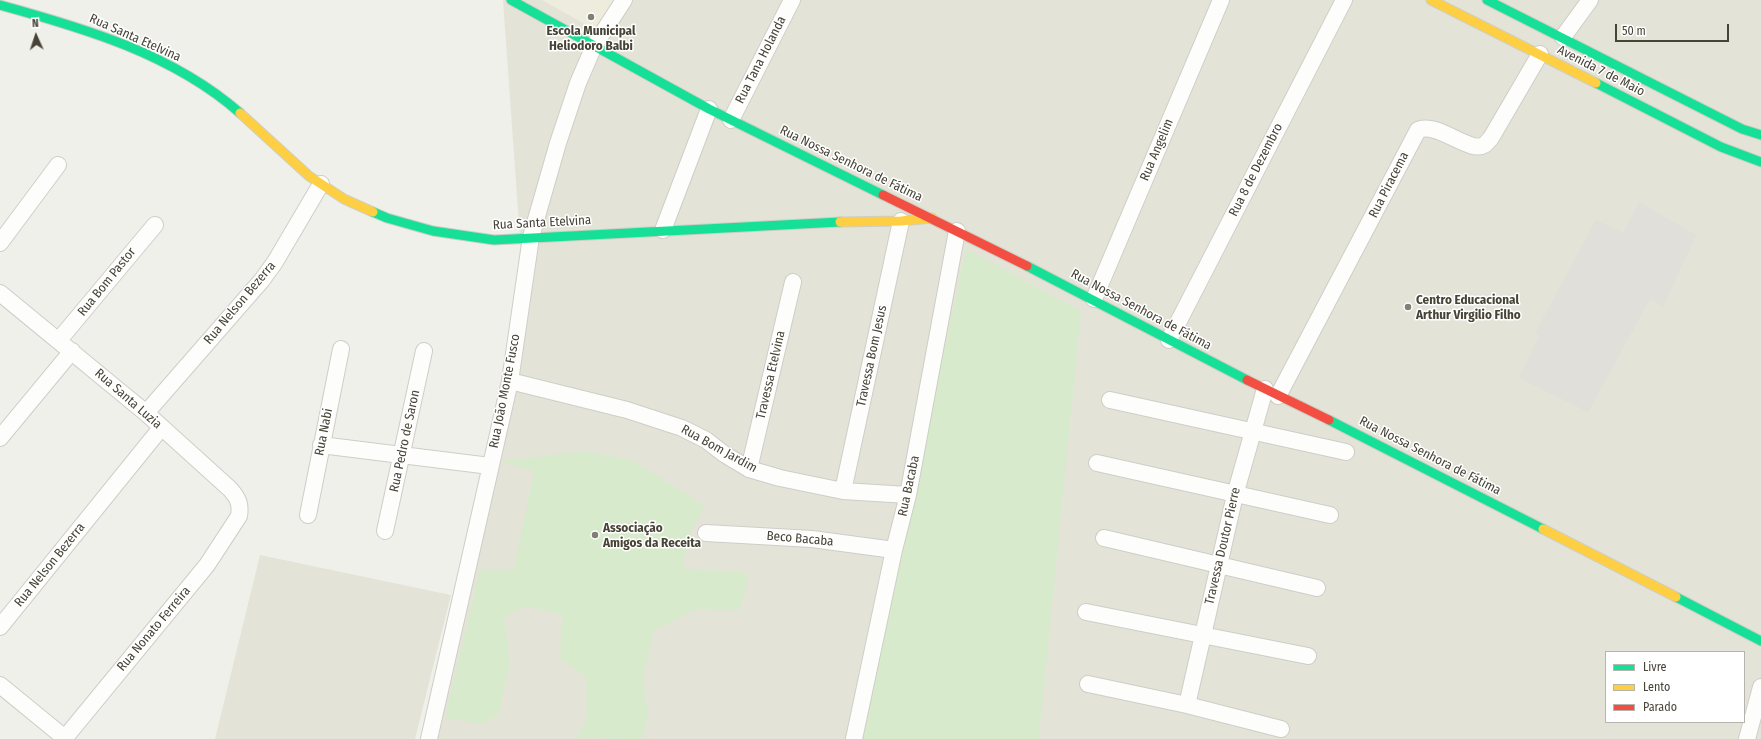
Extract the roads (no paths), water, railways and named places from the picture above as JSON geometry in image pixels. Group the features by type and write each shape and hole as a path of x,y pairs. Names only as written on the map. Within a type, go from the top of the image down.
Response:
{"street":[{"name":"Rua Nossa Senhora de Fátima","path":"511,0 709,109 1094,299 1169,340 1272,393 1368,439 1761,641"},
{"name":"Rua João Monte Fusco","path":"428,739 510,381 531,237 558,143 578,83 594,46 624,0"},
{"name":"Rua Tana Holanda","path":"731,120 792,0"},
{"name":"Rua Angelim","path":"1094,299 1221,0"},
{"name":"Rua 8 de Dezembro","path":"1169,340 1344,0"},
{"name":"Avenida 7 de Maio","path":"1431,0 1721,147 1761,162"},
{"name":"Avenida 7 de Maio","path":"1487,0 1742,129 1761,135"},
{"path":"1563,38 1590,0"},
{"name":"Rua Santa Etelvina","path":"0,5 82,28 145,54 184,74 228,103 309,176 344,199 387,218 433,231 494,240 663,230 806,223 901,221 932,218"},
{"name":"Rua Piracema","path":"1272,393 1418,130 1429,128 1475,147 1484,145 1491,138 1540,54"},
{"path":"663,230 709,109"},
{"path":"0,243 58,165"},
{"name":"Rua Nelson Bezerra","path":"146,413 262,280 275,262 321,184"},
{"name":"Travessa Bom Jesus","path":"842,491 901,221"},
{"name":"Rua Bom Pastor","path":"60,340 155,225"},
{"name":"Rua Bacaba","path":"854,739 894,550 908,495 957,231"},
{"name":"Travessa Etelvina","path":"749,469 793,282"},
{"name":"Rua Santa Luzia","path":"0,293 60,340 146,413 230,489 238,499 241,507 239,516"},
{"name":"Rua Nabi","path":"308,515 341,349"},
{"name":"Rua Pedro de Saron","path":"385,532 424,350"},
{"path":"0,438 72,351"},
{"name":"Rua Bom Jardim","path":"510,381 626,410 682,428 706,440 724,454 749,469 780,478 842,491 908,495"},
{"name":"Travessa Doutor Pierre","path":"1187,705 1235,495 1252,430 1272,393"},
{"path":"1110,400 1252,430 1346,452"},
{"name":"Rua Nelson Bezerra","path":"0,626 161,428"},
{"path":"321,445 490,466"},
{"path":"1097,463 1330,515"},
{"name":"Rua Nonato Ferreira","path":"65,738 207,565 239,516"},
{"name":"Beco Bacaba","path":"706,533 812,539 894,550"},
{"path":"1104,538 1317,588"},
{"path":"1086,612 1308,656"},
{"path":"1088,684 1187,705 1282,730"},
{"path":"0,686 65,738"},
{"path":"1747,739 1761,687"}],"place":[{"name":"Escola Municipal Heliodoro Balbi","path":"591,17"},
{"name":"Centro Educacional Arthur Virgilio Filho","path":"1408,307"},
{"name":"Associação Amigos da Receita","path":"595,535"}]}
